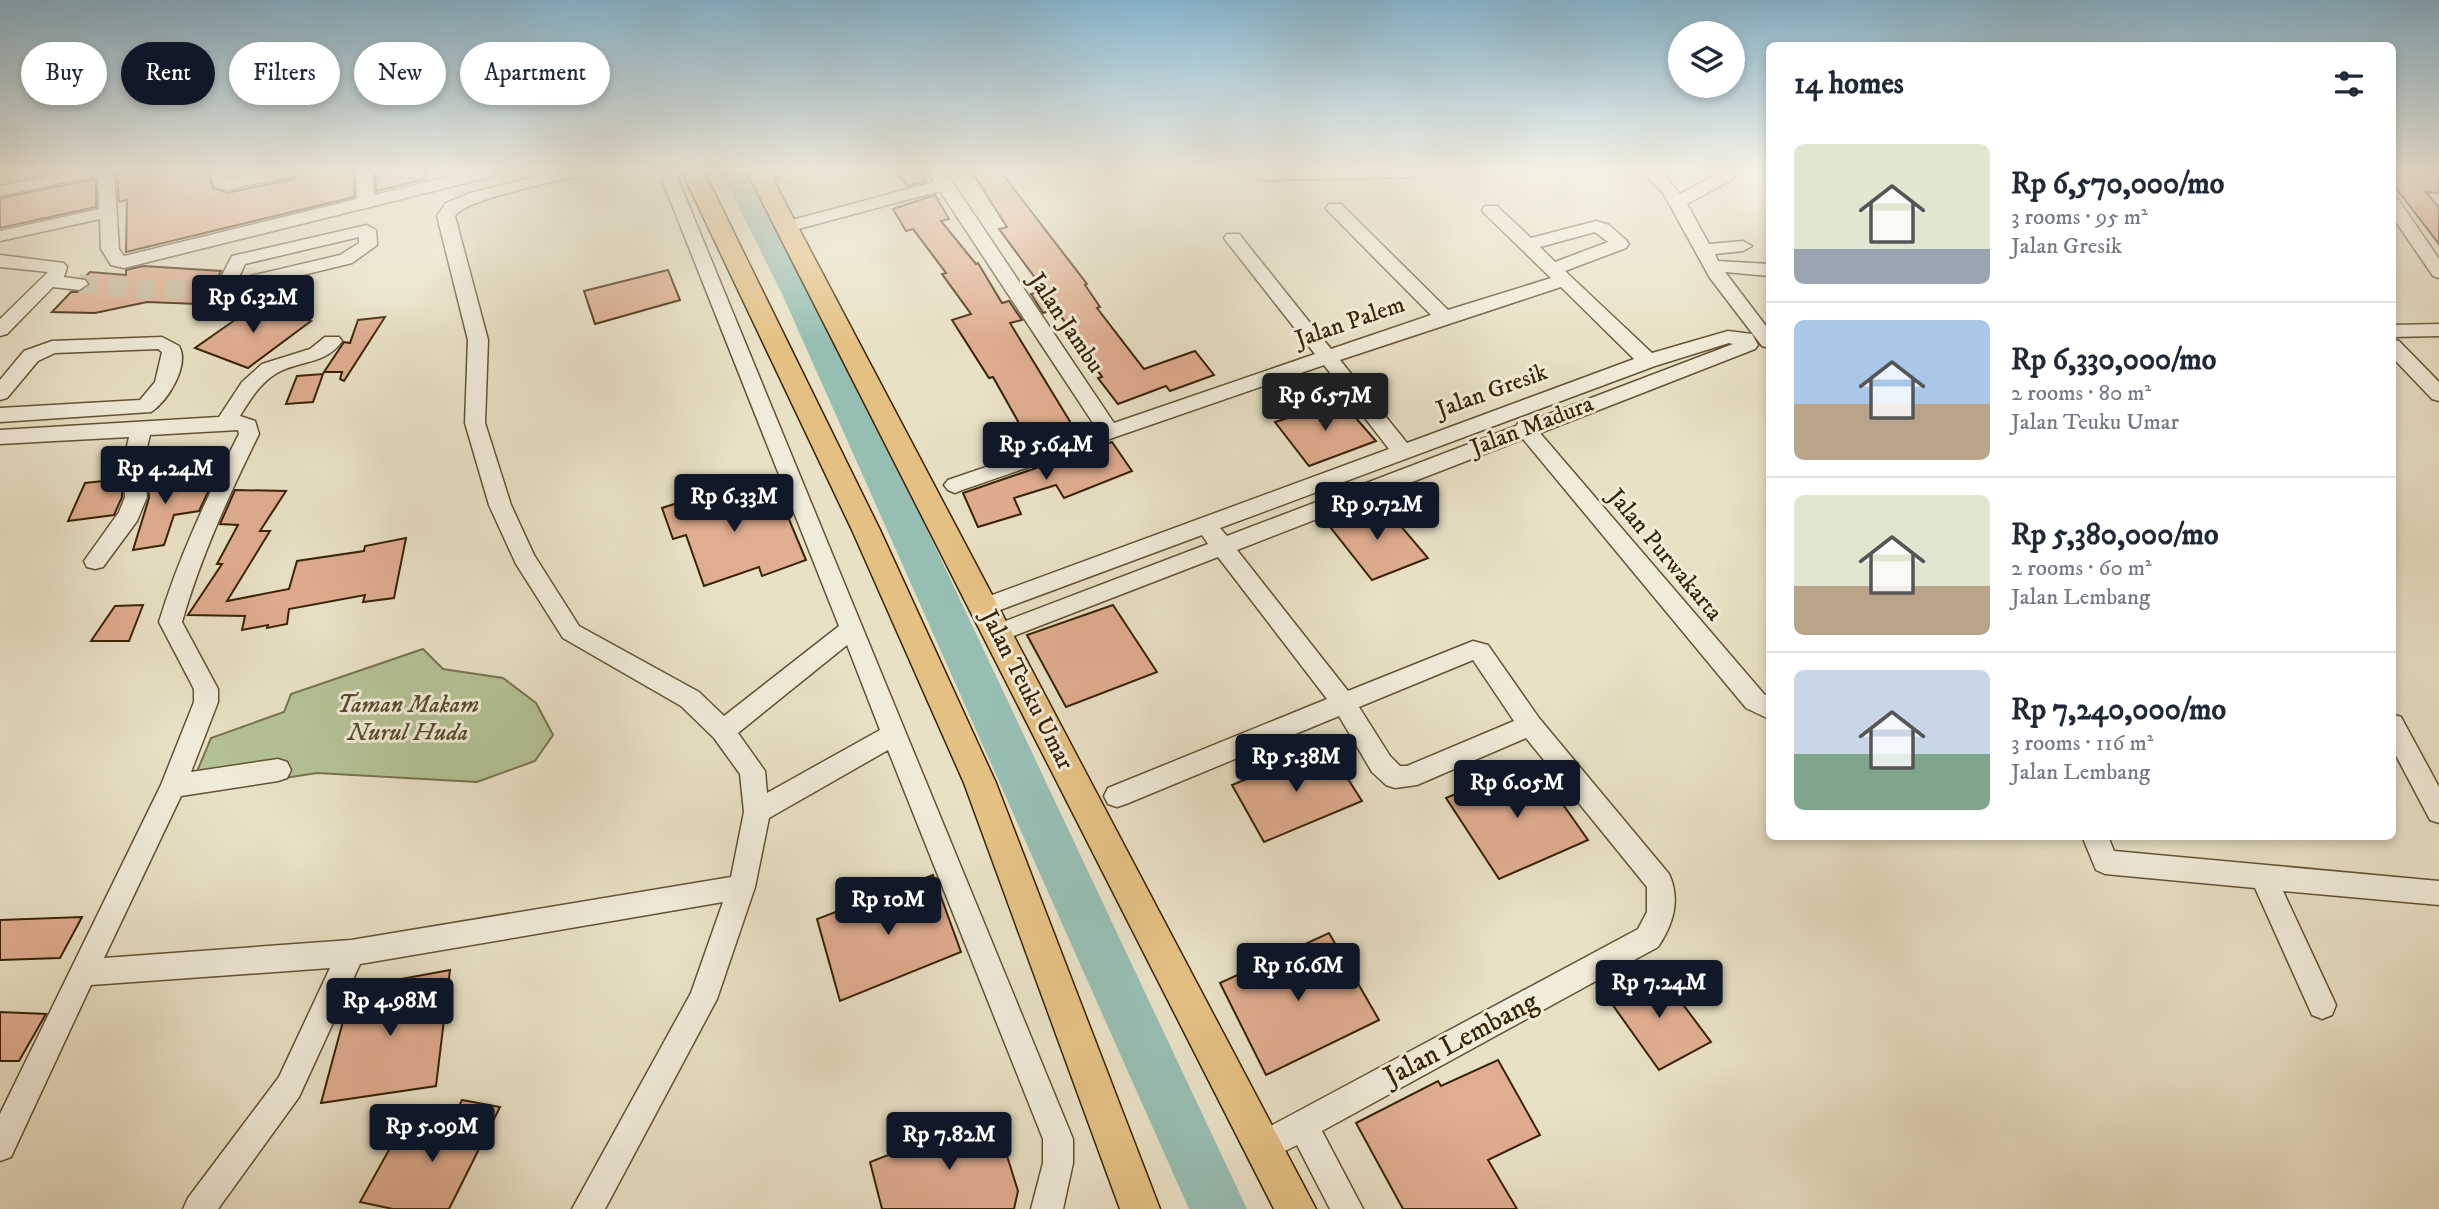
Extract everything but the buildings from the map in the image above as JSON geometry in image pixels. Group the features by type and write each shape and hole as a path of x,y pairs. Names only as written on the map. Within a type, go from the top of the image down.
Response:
{"main road":[{"path":"720,228 866,530 980,783 1140,1209"},
{"name":"Jalan Teuku Umar","path":"788,228 1296,1209"}],"street":[{"path":"0,236 34,228"},
{"path":"109,228 112,256 117,261 130,262 260,228"},
{"path":"449,228 478,340 475,423 500,505 524,558 571,632 690,699 723,731 752,771 757,812 742,887 703,999 588,1209"},
{"path":"690,228 1058,1139 1058,1163 1047,1209"},
{"name":"Jalan Jambu","path":"974,228 1109,431"},
{"path":"1355,228 1444,317"},
{"path":"1510,228 1648,361"},
{"name":"Jalan Palem","path":"1527,245 1585,228"},
{"name":"Jalan Palem","path":"955,485 1328,359 1559,274 1620,244 1601,228"},
{"path":"1693,228 1717,276 1766,338"},
{"path":"2409,228 2439,272"},
{"path":"366,230 368,245 346,259 218,288 238,260 366,230"},
{"path":"1233,238 1403,453"},
{"path":"1709,258 1743,246"},
{"path":"1709,258 1766,269"},
{"path":"0,261 58,267 48,281 0,330"},
{"path":"48,281 79,284"},
{"path":"2396,331 2439,330"},
{"name":"Jalan Gresik","path":"991,620 1018,594 1648,361 1728,337 1745,338"},
{"name":"Jalan Madura","path":"991,620 1034,617 1525,428 1743,348 1748,345 1745,338"},
{"path":"232,424 256,379 270,368 309,359 324,350 332,341"},
{"path":"0,393 31,356 52,347 162,343 169,345 172,350 165,379 155,400 144,407 0,415"},
{"path":"2396,349 2439,394"},
{"path":"0,437 232,424 248,426 249,434 214,505 183,579 170,622 206,689 206,702 173,786 0,1146"},
{"name":"Jalan Purwakarta","path":"1525,428 1687,623 1755,701 1766,707"},
{"path":"95,561 129,514 136,497 134,460 141,429"},
{"path":"1206,525 1343,702 1381,765 1399,778 1408,777 1530,725"},
{"path":"723,731 852,628"},
{"name":"Jalan Lembang","path":"1117,796 1473,650 1483,656 1530,725 1660,883 1664,910 1659,924 1648,938 1263,1147"},
{"path":"757,812 895,734"},
{"path":"2396,736 2439,812"},
{"path":"173,786 278,770"},
{"path":"2097,840 2105,862 2439,893"},
{"path":"2264,878 2322,1005"},
{"path":"82,973 351,953 742,887"},
{"path":"199,1209 289,1087 351,953"},
{"path":"1303,1125 1347,1209"}],"green space":[{"name":"Taman Makam Nurul Huda","path":"423,649 443,669 503,678 536,703 553,735 535,761 477,782 317,773 188,793 211,738 284,712 291,694"}],"waterway":[{"path":"766,228 800,296 1218,1209"}],"tunnel":[{"path":"79,284 148,290 210,289"}]}
